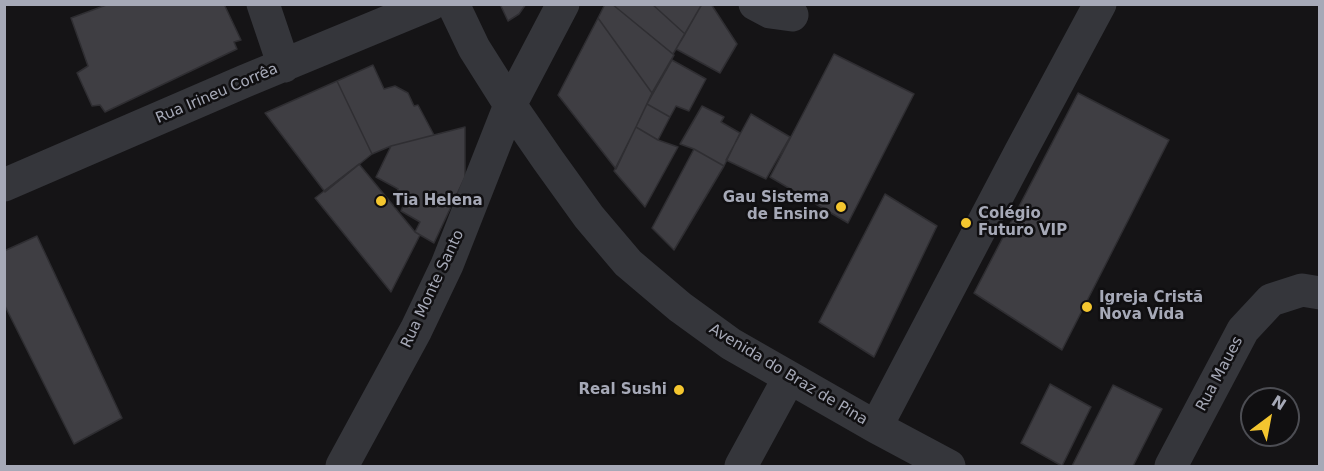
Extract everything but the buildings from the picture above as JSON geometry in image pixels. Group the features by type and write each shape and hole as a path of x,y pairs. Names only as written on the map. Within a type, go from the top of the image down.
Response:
{"street":[{"path":"263,4 284,66"},
{"name":"Rua Irineu Corrêa","path":"4,185 430,4"},
{"name":"Avenida do Braz de Pina","path":"453,4 474,48 510,105 589,217 628,263 680,307 731,344 949,466"},
{"name":"Rua Monte Santo","path":"342,466 416,330 447,265 510,105 563,4"},
{"path":"755,4 770,12 792,15"},
{"path":"876,427 1100,4"},
{"name":"Rua Maues","path":"1171,466 1243,330 1271,300 1302,290 1320,293"},
{"path":"741,466 789,378"}],"place":[{"name":"Tia Helena","path":"381,201"},
{"name":"Gau Sistema de Ensino","path":"841,207"},
{"name":"Colégio Futuro VIP","path":"966,223"},
{"name":"Igreja Cristã Nova Vida","path":"1087,307"},
{"name":"Real Sushi","path":"679,390"}]}
